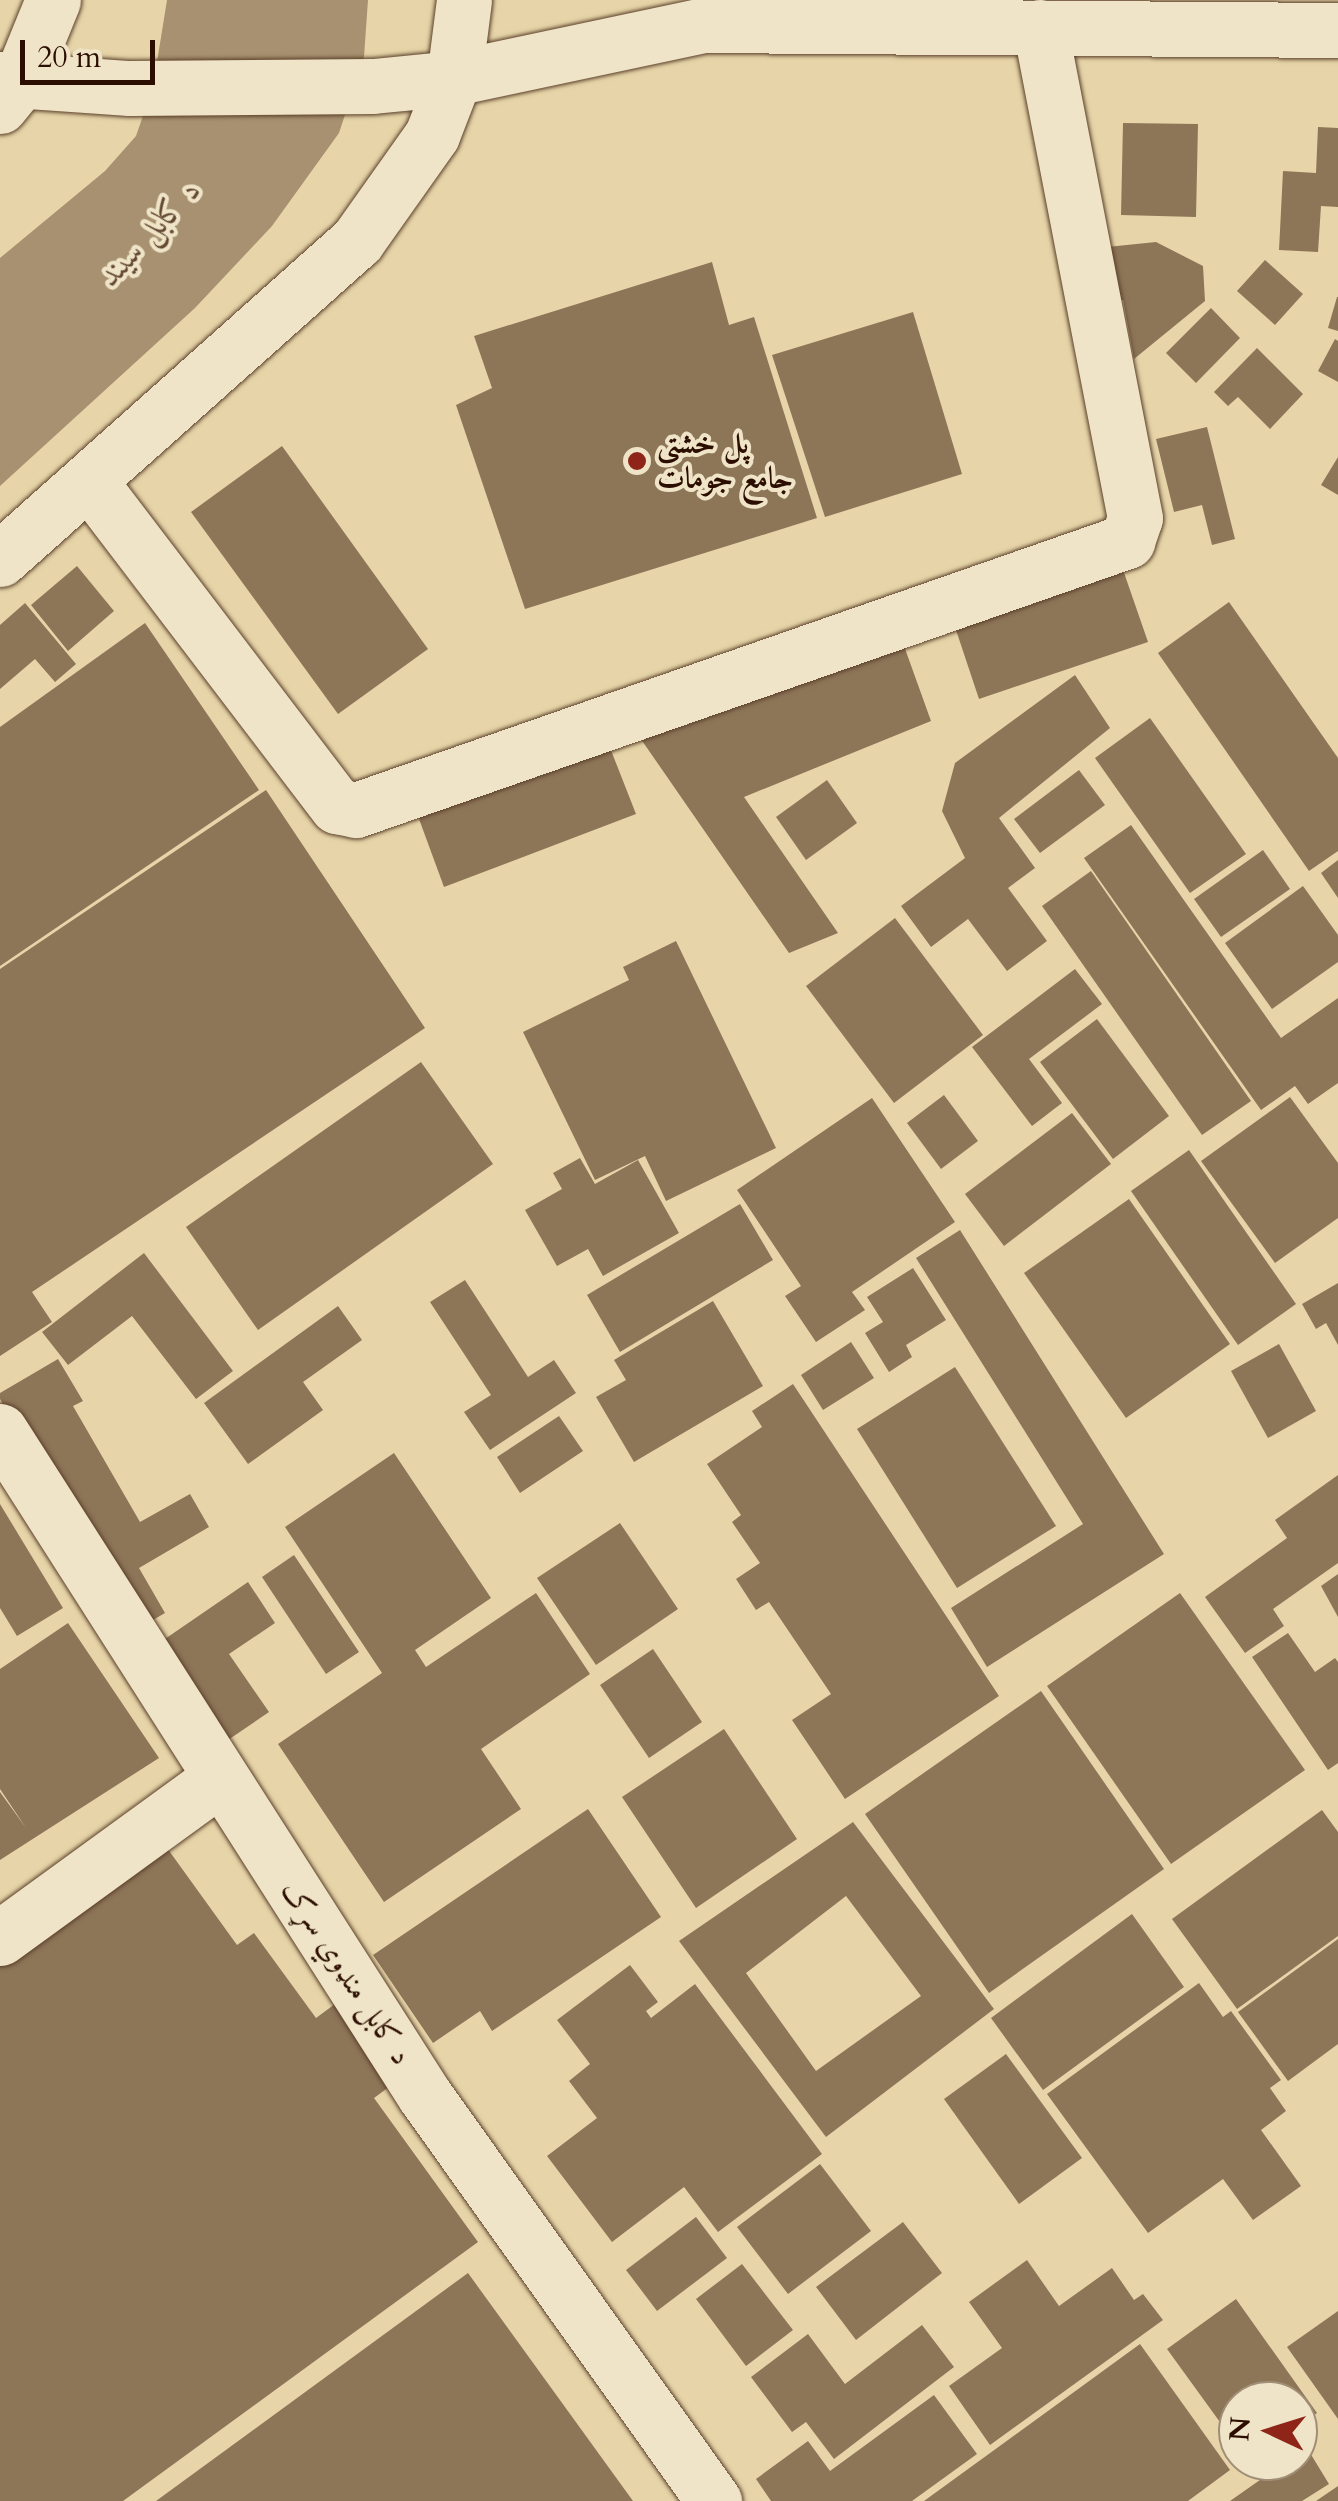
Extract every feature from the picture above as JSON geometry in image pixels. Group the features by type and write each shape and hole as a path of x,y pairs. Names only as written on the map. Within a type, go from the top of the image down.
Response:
{"street":[{"path":"53,0 6,89 372,86 454,78 704,25 1338,30"},
{"path":"0,559 356,240 415,164 454,78 464,0"},
{"path":"89,480 337,806 356,810 1127,541 1135,518 1040,27"},
{"name":"د کابل منډوي سړک","path":"0,1431 425,2096 714,2501"},
{"path":"0,1938 220,1778"}],"water":[{"name":"د کابل سيند","path":"167,0 368,0 364,57 339,133 272,226 195,308 0,486 0,258 105,171 136,136 153,87"}],"building":[{"path":"1123,123 1198,124 1196,217 1121,215"},
{"path":"1318,127 1338,128 1338,207 1321,206 1318,252 1279,250 1283,171 1316,173"},
{"path":"1156,242 1203,266 1205,301 1134,359 1123,300 1111,300 1107,247"},
{"path":"1265,260 1303,294 1275,325 1237,291"},
{"name":"پل خشتی جامع جومات","path":"712,262 729,325 754,317 817,518 525,609 456,405 492,388 474,336"},
{"path":"1338,297 1338,331 1328,328"},
{"path":"1211,308 1240,338 1196,383 1166,353"},
{"path":"913,312 962,474 825,517 772,355"},
{"path":"1335,339 1338,341 1338,382 1318,371"},
{"path":"1257,348 1303,394 1270,429 1238,397 1228,406 1214,392"},
{"path":"1207,427 1235,539 1212,545 1202,505 1174,512 1156,439"},
{"path":"282,446 428,649 338,714 191,512"},
{"path":"1338,457 1338,495 1321,485"},
{"path":"1121,564 1148,642 979,699 953,621"},
{"path":"77,566 114,611 68,651 31,605"},
{"path":"1229,602 1338,758 1338,851 1309,871 1158,653"},
{"path":"25,603 76,664 55,682 35,659 0,689 0,625"},
{"path":"145,623 259,790 0,966 0,727"},
{"path":"899,632 931,721 744,797 838,933 789,953 636,732"},
{"path":"1075,675 1110,728 999,818 1035,868 1008,888 1047,941 1007,971 968,919 931,947 901,906 965,858 942,811 955,763"},
{"path":"1150,718 1246,854 1190,893 1095,758"},
{"path":"605,735 636,814 444,887 415,808"},
{"path":"1079,770 1105,805 1040,853 1014,819"},
{"path":"827,780 857,823 806,860 776,817"},
{"path":"266,790 425,1028 32,1292 52,1322 0,1356 0,969"},
{"path":"1131,825 1281,1038 1338,998 1338,1083 1308,1104 1295,1086 1261,1110 1084,858"},
{"path":"1263,850 1290,889 1221,937 1194,899"},
{"path":"1338,860 1338,898 1321,873"},
{"path":"1091,871 1251,1101 1202,1135 1042,906"},
{"path":"1303,886 1338,935 1338,962 1272,1009 1225,943"},
{"path":"895,918 983,1035 894,1103 806,986"},
{"path":"676,941 776,1148 666,1201 645,1156 595,1180 523,1032 629,980 623,967"},
{"path":"1075,969 1102,1004 1029,1059 1062,1103 1032,1126 972,1047"},
{"path":"1097,1019 1169,1116 1113,1159 1040,1062"},
{"path":"421,1062 493,1164 258,1330 186,1227"},
{"path":"944,1095 978,1141 941,1169 907,1123"},
{"path":"1290,1097 1338,1163 1338,1218 1275,1263 1201,1161"},
{"path":"872,1098 955,1222 852,1292 865,1310 816,1342 785,1296 801,1286 737,1190"},
{"path":"1072,1113 1111,1164 1004,1246 965,1194"},
{"path":"1189,1150 1296,1304 1238,1345 1131,1191"},
{"path":"580,1158 595,1184 638,1160 679,1233 603,1276 588,1249 557,1266 525,1210 562,1189 553,1173"},
{"path":"1129,1199 1230,1344 1126,1418 1024,1273"},
{"path":"740,1204 773,1260 620,1352 587,1295"},
{"path":"960,1230 1164,1554 987,1667 951,1608 1083,1524 916,1258"},
{"path":"144,1253 233,1371 196,1399 132,1316 68,1365 42,1332"},
{"path":"913,1268 946,1320 906,1345 912,1357 889,1372 865,1333 883,1322 867,1297"},
{"path":"465,1280 528,1377 554,1360 576,1393 490,1450 464,1412 491,1395 430,1302"},
{"path":"1338,1283 1338,1345 1326,1323 1316,1329 1302,1304"},
{"path":"713,1301 763,1386 634,1462 596,1397 626,1380 614,1360"},
{"path":"338,1306 362,1340 303,1382 323,1410 248,1464 204,1403"},
{"path":"851,1342 874,1378 823,1410 801,1375"},
{"path":"1279,1344 1316,1411 1268,1438 1231,1371"},
{"path":"58,1359 83,1401 73,1406 140,1522 190,1494 209,1527 139,1568 165,1613 134,1631 0,1399 0,1393"},
{"path":"955,1367 1056,1526 957,1588 857,1429"},
{"path":"793,1384 999,1696 845,1799 792,1720 831,1694 769,1602 756,1610 736,1579 760,1563 732,1522 741,1515 707,1464 762,1427 752,1411"},
{"path":"559,1416 583,1451 520,1493 497,1457"},
{"path":"394,1453 491,1598 415,1650 426,1667 536,1593 590,1674 481,1749 521,1809 384,1902 278,1744 382,1673 285,1527"},
{"path":"1338,1475 1338,1563 1273,1609 1284,1626 1245,1653 1205,1597 1287,1538 1275,1520"},
{"path":"0,1504 63,1608 17,1636 0,1608"},
{"path":"620,1523 678,1609 596,1665 537,1578"},
{"path":"294,1555 359,1652 326,1674 262,1577"},
{"path":"1338,1574 1338,1617 1321,1586"},
{"path":"248,1582 275,1623 229,1654 269,1712 228,1740 162,1641"},
{"path":"1180,1593 1305,1770 1171,1864 1047,1686"},
{"path":"68,1623 159,1758 0,1860 0,1792 26,1828 0,1789 0,1669"},
{"path":"1288,1633 1315,1672 1335,1658 1338,1662 1338,1763 1328,1770 1252,1657"},
{"path":"653,1649 702,1722 649,1758 600,1685"},
{"path":"1041,1691 1164,1869 989,1993 865,1814"},
{"path":"724,1729 797,1839 696,1908 622,1797"},
{"path":"588,1809 661,1917 492,2031 480,2011 433,2043 373,1955"},
{"path":"1322,1810 1338,1832 1338,1936 1237,2009 1172,1919"},
{"path":"853,1822 994,2009 826,2137 679,1941","holes":["846,1896 921,1996 816,2071 746,1973"]},
{"path":"162,1841 237,1945 254,1933 316,2018 335,2004 393,2084 374,2098 478,2242 123,2501 0,2501 0,1959"},
{"path":"1132,1914 1184,1987 1043,2090 991,2018"},
{"path":"1338,1939 1338,2044 1288,2081 1238,2012"},
{"path":"630,1965 658,2002 646,2011 651,2018 695,1984 822,2154 718,2232 684,2187 612,2242 547,2156 597,2118 569,2081 590,2064 557,2020"},
{"path":"1199,1983 1223,2017 1231,2011 1281,2080 1270,2088 1286,2111 1261,2130 1301,2186 1253,2220 1223,2179 1148,2233 1047,2094"},
{"path":"1006,2054 1082,2158 1019,2204 944,2099"},
{"path":"820,2164 871,2231 788,2294 737,2227"},
{"path":"696,2217 727,2258 657,2311 626,2270"},
{"path":"903,2222 942,2273 856,2340 816,2287"},
{"path":"1027,2260 1059,2306 1112,2268 1134,2300 1143,2294 1163,2320 990,2445 949,2386 1002,2348 969,2302"},
{"path":"742,2264 793,2330 746,2366 696,2299"},
{"path":"468,2273 633,2501 156,2501"},
{"path":"1236,2299 1294,2381 1218,2381 1218,2419 1167,2349"},
{"path":"1338,2311 1338,2419 1318,2391 1318,2381 1311,2381 1287,2347"},
{"path":"922,2325 954,2367 834,2459 806,2422 792,2432 751,2377 808,2334 845,2384"},
{"path":"1140,2344 1218,2453 1218,2479 1188,2501 924,2501"},
{"path":"934,2395 977,2454 912,2501 771,2501 756,2479 808,2441 830,2471"},
{"path":"1318,2466 1329,2484 1302,2501 1230,2501 1258,2481 1318,2481"},
{"path":"1338,2486 1338,2501 1316,2501"}],"place":[{"name":"پل خشتی جامع جومات","path":"637,461"}]}
